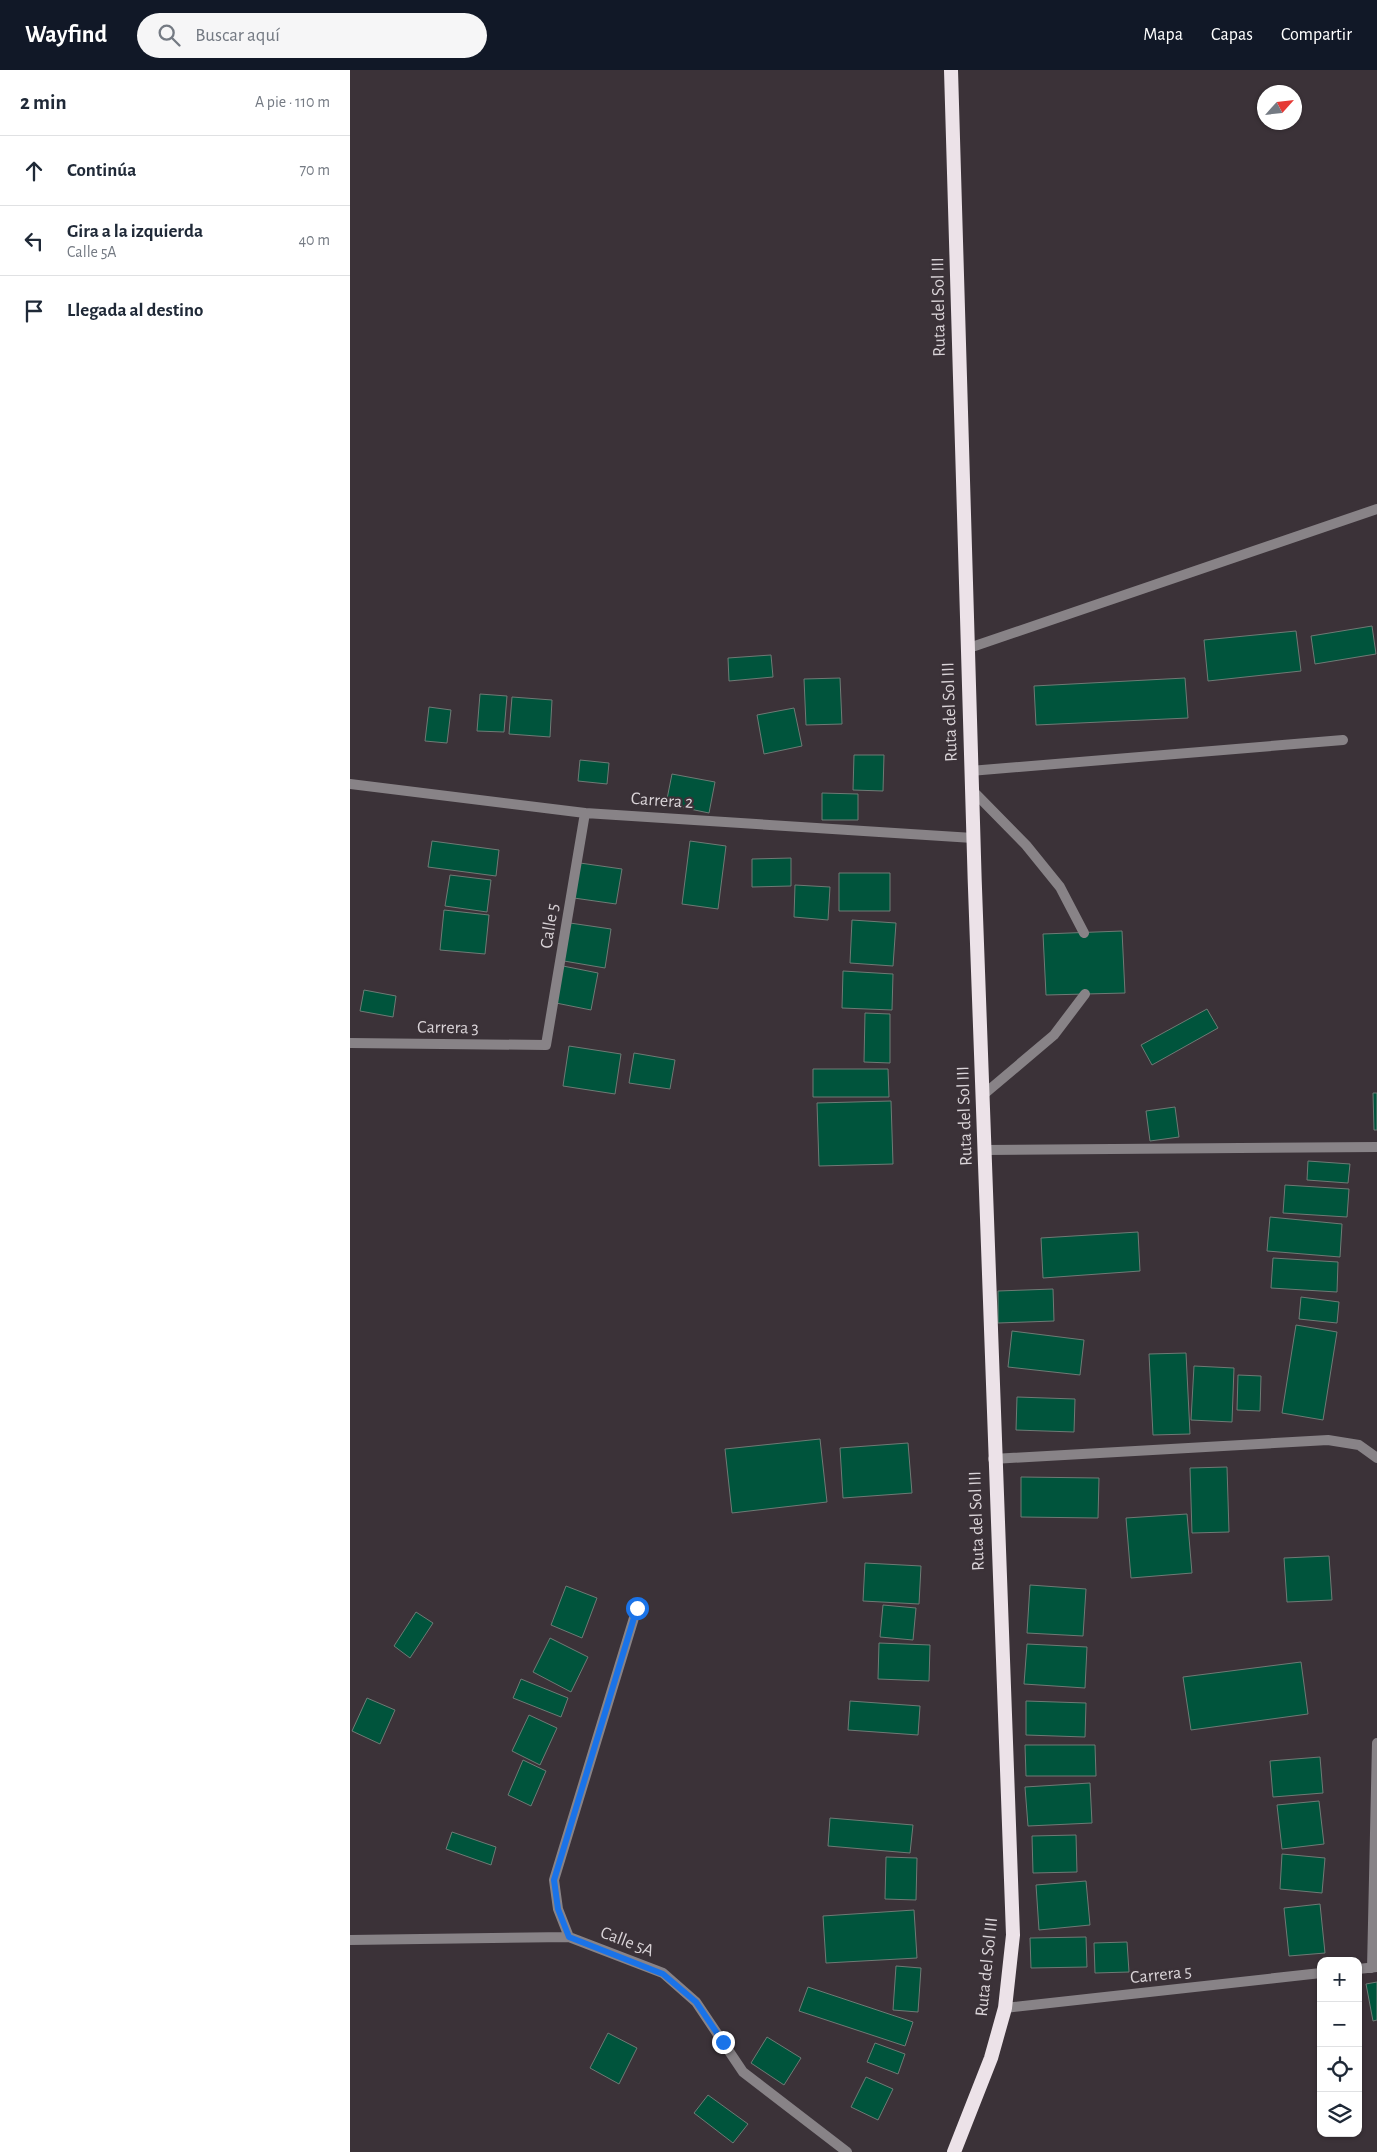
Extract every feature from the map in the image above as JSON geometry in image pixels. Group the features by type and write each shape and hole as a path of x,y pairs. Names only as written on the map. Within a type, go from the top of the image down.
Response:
{"highway":[{"name":"Ruta del Sol III","path":"951,70 970,771 985,1150 993,1459 1013,1935 1004,2008 990,2058 954,2152"}],"street":[{"path":"966,649 1377,509"},
{"path":"970,771 1343,740"},
{"name":"Carrera 2","path":"350,784 585,812 973,838"},
{"path":"971,789 1026,845 1060,888 1084,933"},
{"name":"Calle 5","path":"546,1045 585,812"},
{"path":"983,1095 1054,1035 1085,994"},
{"name":"Carrera 3","path":"350,1043 546,1045"},
{"path":"985,1150 1377,1147"},
{"path":"993,1459 1328,1440 1359,1445 1377,1458"},
{"path":"569,1937 558,1909 554,1880 637,1608"},
{"path":"1374,1967 1377,1743"},
{"name":"Calle 5A","path":"350,1940 569,1937 663,1974 696,2002 743,2072 847,2152"},
{"name":"Carrera 5","path":"1004,2008 1317,1973"}],"building":[{"path":"1372,626 1376,654 1315,664 1311,636"},
{"path":"1296,631 1301,671 1208,681 1204,640"},
{"path":"771,655 773,677 729,681 728,658"},
{"path":"840,678 842,724 806,725 804,679"},
{"path":"1185,678 1188,718 1036,725 1034,686"},
{"path":"480,694 507,696 504,732 477,731"},
{"path":"512,697 552,700 550,737 509,734"},
{"path":"429,707 451,710 447,743 425,741"},
{"path":"794,708 802,746 764,754 757,715"},
{"path":"854,755 884,755 883,791 853,790"},
{"path":"580,760 609,763 607,784 578,781"},
{"path":"672,774 715,782 709,813 666,804"},
{"path":"822,793 858,794 858,820 822,820"},
{"path":"432,841 499,850 496,876 428,867"},
{"path":"690,841 726,846 718,909 682,904"},
{"path":"791,858 791,886 752,887 752,859"},
{"path":"580,863 622,869 616,904 574,898"},
{"path":"839,873 890,873 890,911 839,911"},
{"path":"450,875 491,880 487,912 445,906"},
{"path":"795,885 830,887 828,920 794,917"},
{"path":"444,910 489,915 485,954 440,950"},
{"path":"852,920 896,923 893,966 850,963"},
{"path":"570,923 611,929 605,968 564,961"},
{"path":"1122,931 1125,993 1046,995 1043,934"},
{"path":"563,966 598,973 591,1010 556,1003"},
{"path":"843,971 893,974 892,1010 842,1008"},
{"path":"364,990 396,996 393,1017 360,1011"},
{"path":"1207,1009 1218,1028 1152,1065 1141,1045"},
{"path":"865,1013 890,1014 890,1063 864,1062"},
{"path":"569,1046 621,1054 615,1094 563,1086"},
{"path":"634,1053 675,1060 670,1089 629,1083"},
{"path":"813,1069 888,1069 889,1097 813,1097"},
{"path":"1373,1093 1377,1093 1377,1130 1374,1130"},
{"path":"891,1101 893,1164 819,1166 817,1103"},
{"path":"1175,1107 1179,1137 1150,1141 1146,1111"},
{"path":"1308,1161 1350,1164 1348,1183 1307,1180"},
{"path":"1285,1185 1349,1189 1347,1217 1283,1213"},
{"path":"1270,1217 1342,1224 1340,1257 1267,1251"},
{"path":"1138,1232 1140,1271 1043,1278 1041,1238"},
{"path":"1273,1258 1338,1262 1337,1292 1271,1288"},
{"path":"1053,1289 1054,1321 998,1323 998,1291"},
{"path":"1301,1297 1339,1302 1337,1323 1299,1319"},
{"path":"1296,1325 1337,1332 1323,1420 1282,1413"},
{"path":"1012,1331 1084,1340 1080,1375 1008,1367"},
{"path":"1186,1353 1190,1434 1153,1435 1149,1354"},
{"path":"1194,1366 1234,1368 1232,1422 1191,1420"},
{"path":"1238,1375 1261,1376 1260,1411 1237,1410"},
{"path":"1017,1397 1075,1399 1074,1432 1016,1430"},
{"path":"820,1439 827,1502 732,1513 725,1449"},
{"path":"908,1443 912,1493 843,1498 840,1448"},
{"path":"1227,1467 1229,1532 1192,1533 1190,1468"},
{"path":"1021,1477 1099,1478 1098,1518 1021,1517"},
{"path":"1187,1514 1192,1573 1131,1578 1126,1518"},
{"path":"1329,1556 1332,1600 1287,1602 1284,1558"},
{"path":"865,1563 921,1566 919,1604 863,1601"},
{"path":"1030,1585 1086,1589 1083,1636 1027,1633"},
{"path":"566,1586 597,1598 582,1638 551,1625"},
{"path":"883,1605 916,1608 913,1640 880,1637"},
{"path":"416,1612 433,1623 410,1658 394,1646"},
{"path":"550,1638 588,1657 571,1692 533,1672"},
{"path":"879,1643 930,1645 929,1681 878,1679"},
{"path":"1027,1644 1087,1647 1085,1688 1024,1684"},
{"path":"1301,1662 1308,1714 1191,1730 1183,1677"},
{"path":"521,1679 568,1698 561,1717 513,1698"},
{"path":"367,1698 395,1710 380,1744 352,1731"},
{"path":"850,1701 920,1706 918,1735 848,1730"},
{"path":"1026,1701 1086,1703 1085,1737 1026,1735"},
{"path":"529,1715 557,1728 540,1765 512,1751"},
{"path":"1025,1745 1095,1745 1096,1776 1026,1776"},
{"path":"1320,1757 1323,1793 1273,1797 1270,1761"},
{"path":"523,1760 546,1771 531,1806 508,1795"},
{"path":"1090,1783 1092,1823 1028,1826 1025,1787"},
{"path":"1319,1801 1324,1844 1282,1849 1277,1805"},
{"path":"830,1818 913,1825 910,1853 828,1846"},
{"path":"452,1832 496,1847 491,1865 446,1849"},
{"path":"1076,1835 1077,1872 1033,1873 1032,1836"},
{"path":"1282,1854 1325,1858 1322,1893 1280,1889"},
{"path":"886,1857 917,1858 916,1900 885,1899"},
{"path":"1086,1881 1090,1925 1039,1930 1036,1885"},
{"path":"1320,1904 1325,1953 1289,1956 1284,1908"},
{"path":"914,1910 917,1958 826,1963 823,1916"},
{"path":"1086,1937 1087,1967 1031,1968 1030,1938"},
{"path":"1127,1942 1129,1972 1095,1973 1094,1943"},
{"path":"896,1966 921,1968 918,2012 893,2010"},
{"path":"1377,1982 1377,2020 1373,2021 1366,1984"},
{"path":"808,1987 913,2022 905,2046 799,2011"},
{"path":"608,2033 637,2048 619,2084 590,2068"},
{"path":"767,2037 801,2058 784,2085 751,2063"},
{"path":"875,2043 905,2054 898,2074 867,2062"},
{"path":"866,2077 893,2089 878,2120 851,2107"},
{"path":"708,2095 748,2124 733,2143 694,2113"}],"route":[{"path":"637,1608 554,1880 558,1909 569,1937 663,1974 696,2002 723,2042"}]}
